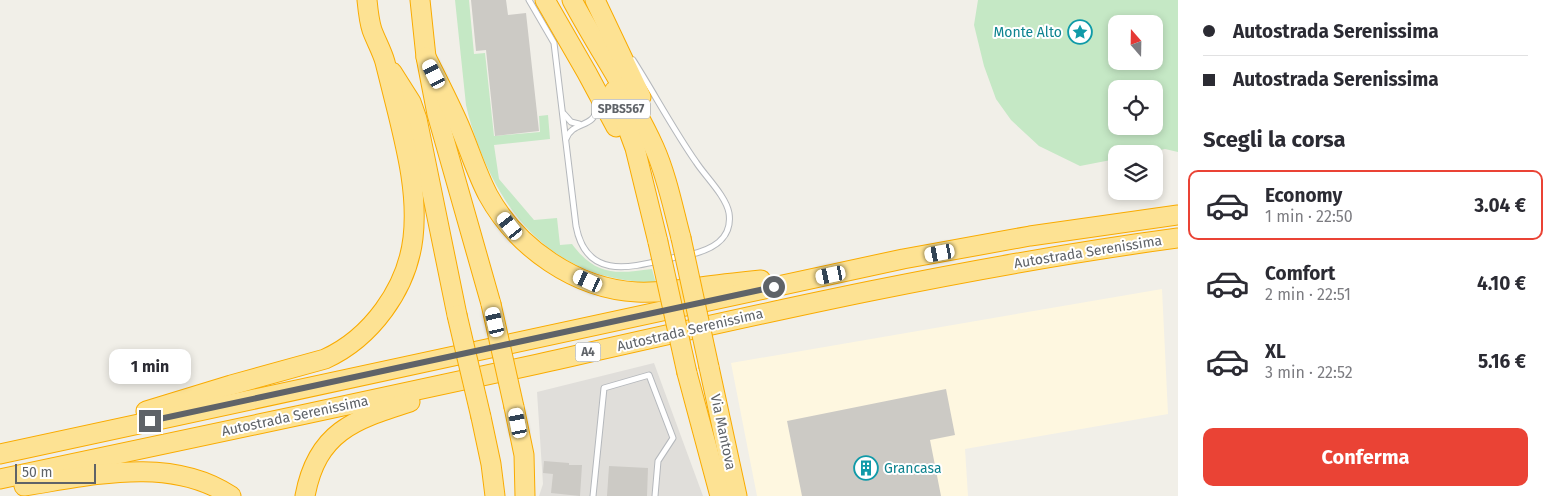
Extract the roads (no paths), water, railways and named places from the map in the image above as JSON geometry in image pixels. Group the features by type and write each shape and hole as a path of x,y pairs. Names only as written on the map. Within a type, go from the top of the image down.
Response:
{"highway":[{"path":"8,452 231,385 325,359 354,343 377,319 387,305 407,265 413,239 414,216 413,192 405,144 384,60 371,28 367,0"},
{"path":"420,0 426,57 437,114 491,304 514,407 524,455 525,496"},
{"path":"544,0 606,107 645,184"},
{"name":"SPBS567","path":"572,0 590,35 631,102 654,146 663,170"},
{"path":"596,0 648,112 655,132 663,170"},
{"name":"SPBS567","path":"590,35 630,132 645,184"},
{"path":"426,57 460,125 488,195 500,214 520,238 538,254 561,268 588,281 615,289 635,292 659,292 850,271"},
{"path":"384,60 406,94 415,113 457,315 491,464 495,496"},
{"name":"Via Mantova","path":"663,170 681,238 737,496"},
{"name":"Via Mantova","path":"645,184 687,373 720,496"},
{"name":"Autostrada Serenissima","path":"8,452 904,259 1030,236 1178,215"},
{"name":"Autostrada Serenissima","path":"0,479 523,367 840,296 1004,265 1178,238"},
{"path":"305,496 312,469 321,452 335,436 352,424 370,415 523,367"},
{"path":"0,489 104,474 139,472 171,474 197,480 220,489 231,496"}],"lane":[{"path":"529,0 554,43 578,239 586,252 596,261 611,266 628,267 704,252 713,248 721,241 729,222 729,212 725,202 695,160 629,54"},
{"path":"596,0 624,46"},
{"path":"566,145 568,134 572,129 592,119 598,109 587,73"},
{"path":"562,109 567,119 571,122 582,124"},
{"path":"593,496 604,388 649,375 673,438 658,461 655,496"}],"place":[{"name":"Monte Alto","path":"1080,32"},
{"name":"Grancasa","path":"866,468"}]}
